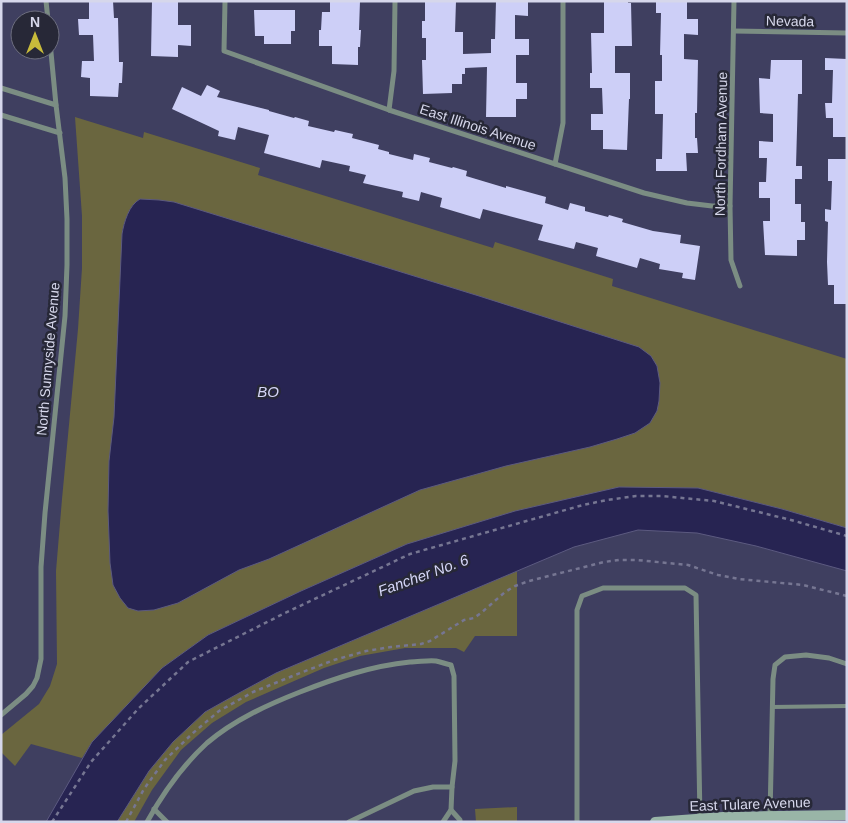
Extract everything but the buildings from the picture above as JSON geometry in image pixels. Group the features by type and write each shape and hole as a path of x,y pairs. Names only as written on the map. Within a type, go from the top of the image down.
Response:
{"street":[{"name":"East Illinois Avenue","path":"225,1 224,51 389,110 644,193 687,203 730,206"},
{"path":"389,110 394,71 395,1"},
{"path":"555,164 562,123 564,1"},
{"name":"North Fordham Avenue","path":"734,1 730,206 731,260 740,286"},
{"name":"Nevada","path":"734,32 847,33"},
{"name":"North Sunnyside Avenue","path":"1,715 33,686 37,678 41,659 41,566 66,316 67,219 65,178 52,60"},
{"path":"1,88 56,105"},
{"path":"1,115 60,133"},
{"path":"577,822 577,610 582,596 602,588 685,588 696,594 700,819"},
{"path":"770,816 772,707 775,665 785,657 806,655 829,658 847,664"},
{"path":"147,822 154,808 188,763 230,725 260,709 318,684 376,667 425,661 451,665 454,676 455,761 451,810 443,822"},
{"path":"349,822 414,791 433,787 452,787"},
{"path":"154,808 167,822"},
{"path":"451,810 460,822"},
{"name":"East Tulare Avenue","path":"655,822 770,816 847,815"}],"lane":[{"path":"772,707 847,706"}],"path":[{"path":"52,822 91,762 138,710 188,662 410,554 583,505 636,496 662,496 714,501 847,536"},
{"path":"126,822 144,789 165,760 219,711 253,692 334,660 366,651 421,644 430,641 464,620 474,618 505,592 530,581 604,562 637,560 688,565 718,575 739,579 803,585 847,596"}],"shaded area":[{"path":"75,117 143,138 144,132 260,168 258,175 493,248 495,242 613,279 612,286 847,359 847,528 698,488 407,544 208,635 162,668 92,742 82,758 31,744 15,766 1,752 1,735 39,704 50,686 57,664 56,571 82,268 82,216"},
{"path":"517,571 517,636 475,636 464,652 456,648 405,648 360,656 324,668 246,702 212,723 181,750 152,790 134,822 117,822 149,771 173,742 205,712 276,673"},
{"path":"517,807 517,822 476,822 475,809"}],"water":[{"name":"BO","path":"140,199 174,202 639,347 651,356 657,366 660,383 657,411 650,423 635,433 590,447 506,466 420,490 269,559 239,570 178,603 154,610 138,611 128,608 113,585 110,563 109,461 114,417 122,234 130,210"},
{"name":"Fancher No. 6","path":"619,487 698,488 847,528 847,571 756,546 697,533 638,530 574,547 276,673 205,712 173,742 149,771 117,822 46,822 92,742 162,668 208,635 407,544 515,511"}]}
